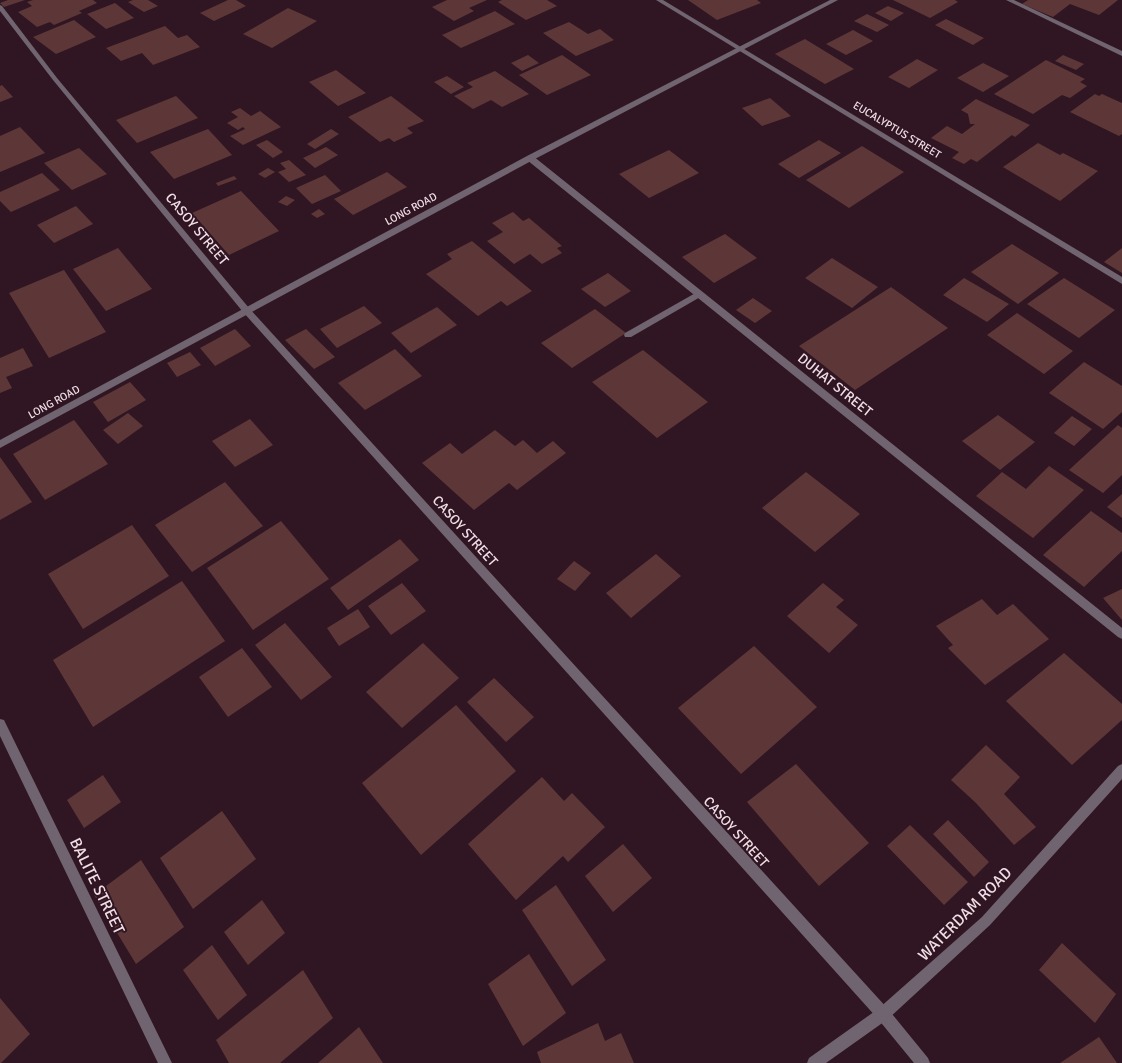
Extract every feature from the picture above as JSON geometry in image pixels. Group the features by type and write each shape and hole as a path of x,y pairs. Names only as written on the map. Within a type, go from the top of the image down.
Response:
{"street":[{"name":"EUCALYPTUS STREET","path":"659,0 1122,281"},
{"name":"LONG ROAD","path":"0,444 530,158 835,0"},
{"path":"1009,0 1122,54"},
{"name":"CASOY STREET","path":"0,6 55,79 246,310 882,1014 923,1063"},
{"name":"DUHAT STREET","path":"530,158 1122,634"},
{"path":"628,335 699,294"},
{"name":"BALITE STREET","path":"0,724 165,1063"},
{"name":"WATERDAM ROAD","path":"814,1063 882,1014 986,921 1122,770"}],"building":[{"path":"8,0 25,0 4,7 0,3"},
{"path":"33,0 93,0 97,3 79,11 82,13 54,25 50,22 37,27 18,12 32,6 27,2"},
{"path":"148,0 158,6 144,12 128,2"},
{"path":"228,0 236,0 246,6 214,21 200,13"},
{"path":"447,0 487,0 469,8 474,11 454,21 432,7"},
{"path":"502,0 547,0 557,6 526,20 498,2"},
{"path":"688,0 757,0 761,3 717,20"},
{"path":"893,0 955,0 958,2 930,18"},
{"path":"1028,0 1118,0 1099,15 1070,4 1053,17 1022,4"},
{"path":"115,3 134,18 106,29 87,14"},
{"path":"888,6 904,13 891,21 875,13"},
{"path":"288,8 317,21 272,48 243,34"},
{"path":"495,11 515,24 461,48 442,35"},
{"path":"867,14 889,25 877,32 854,21"},
{"path":"946,19 984,38 973,45 935,25"},
{"path":"74,20 96,37 56,54 33,37"},
{"path":"569,22 588,34 600,29 614,40 576,56 543,33"},
{"path":"165,26 178,38 187,35 200,47 153,65 142,53 121,61 106,48"},
{"path":"853,30 873,41 846,55 826,44"},
{"path":"805,39 854,69 825,84 775,54"},
{"path":"528,55 539,63 522,71 511,63"},
{"path":"562,55 591,75 547,95 519,75"},
{"path":"1063,55 1084,64 1076,70 1055,61"},
{"path":"917,59 938,70 909,88 888,77"},
{"path":"1046,60 1085,79 1080,82 1087,86 1070,98 1062,95 1033,114 994,94"},
{"path":"983,63 1009,76 983,92 957,78"},
{"path":"336,70 366,93 338,106 309,82"},
{"path":"495,71 529,94 502,107 491,100 473,109 454,96 473,87 467,83"},
{"path":"447,76 464,87 451,94 434,82"},
{"path":"2,85 13,97 0,102 0,86"},
{"path":"1095,94 1099,96 1102,94 1122,103 1122,134 1119,136 1070,112"},
{"path":"176,96 198,118 137,143 116,120"},
{"path":"391,96 424,121 407,128 413,133 394,142 389,138 380,142 348,117"},
{"path":"770,98 791,116 762,126 742,108"},
{"path":"976,99 1030,125 1015,137 1012,135 977,162 971,159 964,164 952,158 959,152 931,138 947,126 962,134 975,124 970,124 968,114 961,110"},
{"path":"240,108 251,116 260,111 281,127 243,145 230,136 245,129 243,127 238,130 227,123 238,117 231,112"},
{"path":"20,127 45,153 0,172 0,136"},
{"path":"208,129 232,155 174,179 150,152"},
{"path":"331,129 339,134 315,149 307,144"},
{"path":"267,140 283,152 273,158 256,145"},
{"path":"819,140 841,153 799,178 778,164"},
{"path":"1038,143 1060,155 1063,153 1098,171 1060,201 1003,167"},
{"path":"862,146 904,172 849,208 806,180"},
{"path":"326,147 338,155 315,168 303,158"},
{"path":"79,148 107,174 72,190 44,163"},
{"path":"669,150 699,173 649,198 619,174"},
{"path":"289,160 306,175 289,182 278,172 286,169 280,163"},
{"path":"268,168 275,172 265,178 258,174"},
{"path":"387,172 407,187 353,215 334,199"},
{"path":"42,173 60,190 11,212 0,201 0,192"},
{"path":"325,175 341,191 312,204 296,188"},
{"path":"234,176 237,179 218,186 216,183"},
{"path":"241,191 279,231 229,255 192,213"},
{"path":"286,196 295,200 287,206 278,202"},
{"path":"76,206 93,224 54,243 37,225"},
{"path":"319,209 325,214 317,218 311,214"},
{"path":"513,212 523,221 529,218 562,246 557,248 562,253 542,264 530,254 514,264 487,241 503,232 492,223"},
{"path":"725,234 757,258 714,283 682,257"},
{"path":"472,241 532,291 507,306 501,301 478,316 426,274 452,259 447,254"},
{"path":"1012,244 1059,273 1018,304 971,272"},
{"path":"118,248 152,289 106,311 73,269"},
{"path":"1122,248 1122,273 1104,262"},
{"path":"832,258 878,287 852,308 805,278"},
{"path":"64,270 106,332 49,358 9,293"},
{"path":"608,273 631,291 605,307 581,289"},
{"path":"964,278 1009,304 987,322 943,295"},
{"path":"1064,278 1115,310 1079,338 1027,304"},
{"path":"891,287 948,328 855,390 799,346"},
{"path":"753,298 772,311 755,323 736,310"},
{"path":"364,306 382,323 337,348 320,329"},
{"path":"437,307 457,325 411,353 391,333"},
{"path":"595,309 626,333 572,368 541,343"},
{"path":"1017,313 1073,351 1044,374 987,335"},
{"path":"235,329 251,346 215,366 200,348"},
{"path":"306,329 335,357 314,369 285,340"},
{"path":"23,348 33,366 6,377 12,388 0,393 0,358"},
{"path":"395,349 422,376 365,410 338,383"},
{"path":"643,350 708,402 657,438 592,382"},
{"path":"190,352 201,365 177,377 167,363"},
{"path":"1084,362 1122,386 1122,412 1103,429 1049,393"},
{"path":"130,382 146,400 108,422 93,402"},
{"path":"128,413 143,426 118,444 103,430"},
{"path":"998,415 1035,442 1000,470 962,441"},
{"path":"1072,416 1092,429 1074,446 1054,433"},
{"path":"250,419 273,445 235,467 212,441"},
{"path":"74,420 108,464 45,500 13,454"},
{"path":"1118,425 1122,428 1122,475 1103,493 1069,470"},
{"path":"495,430 515,446 523,440 537,453 553,441 566,453 517,490 509,483 474,510 422,463 450,443 462,454"},
{"path":"0,457 32,502 0,520"},
{"path":"1049,466 1084,490 1033,538 976,496 1002,472 1026,489"},
{"path":"806,472 860,514 815,552 762,508"},
{"path":"225,482 263,526 192,572 155,525"},
{"path":"1122,494 1122,518 1107,507"},
{"path":"1091,511 1122,533 1122,551 1084,587 1043,555"},
{"path":"281,521 329,579 253,630 207,568"},
{"path":"132,525 169,576 83,629 48,574"},
{"path":"400,539 419,560 348,610 330,588"},
{"path":"656,554 681,576 631,618 606,593"},
{"path":"574,561 591,573 575,591 557,579"},
{"path":"182,581 225,641 93,727 53,660"},
{"path":"402,583 426,611 391,635 368,606"},
{"path":"823,583 844,600 836,607 858,625 829,653 787,616"},
{"path":"1122,589 1122,620 1103,598"},
{"path":"982,599 997,615 1013,604 1049,639 985,685 948,648 953,645 936,626"},
{"path":"358,609 370,627 339,646 327,628"},
{"path":"285,623 332,677 301,700 255,645"},
{"path":"423,643 459,678 402,728 366,692"},
{"path":"754,646 817,707 741,774 678,708"},
{"path":"242,648 272,687 228,717 199,677"},
{"path":"1064,653 1122,704 1122,720 1072,765 1006,701"},
{"path":"494,678 534,717 506,742 467,702"},
{"path":"456,705 516,771 421,855 362,783"},
{"path":"986,745 1020,777 1004,794 1036,827 1014,845 976,803 951,780"},
{"path":"796,764 869,843 819,886 747,802"},
{"path":"103,775 121,802 84,828 67,800"},
{"path":"542,777 564,801 572,793 605,827 568,862 563,856 516,900 468,844"},
{"path":"222,811 256,859 193,909 160,858"},
{"path":"948,820 989,862 974,877 933,834"},
{"path":"910,825 968,882 944,905 887,846"},
{"path":"623,844 652,878 613,912 585,876"},
{"path":"141,860 184,927 136,964 94,895"},
{"path":"556,885 606,960 572,986 522,910"},
{"path":"262,900 285,933 248,965 224,932"},
{"path":"1062,943 1116,994 1095,1023 1039,970"},
{"path":"212,945 247,995 218,1020 183,970"},
{"path":"529,954 566,1013 523,1046 488,984"},
{"path":"303,970 333,1018 280,1063 229,1063 216,1040"},
{"path":"0,998 30,1034 1,1063 0,1063"},
{"path":"598,1023 605,1041 621,1033 634,1063 541,1063 537,1052"},
{"path":"359,1027 383,1063 318,1063"},
{"path":"1099,1037 1117,1063 1060,1063"}]}
